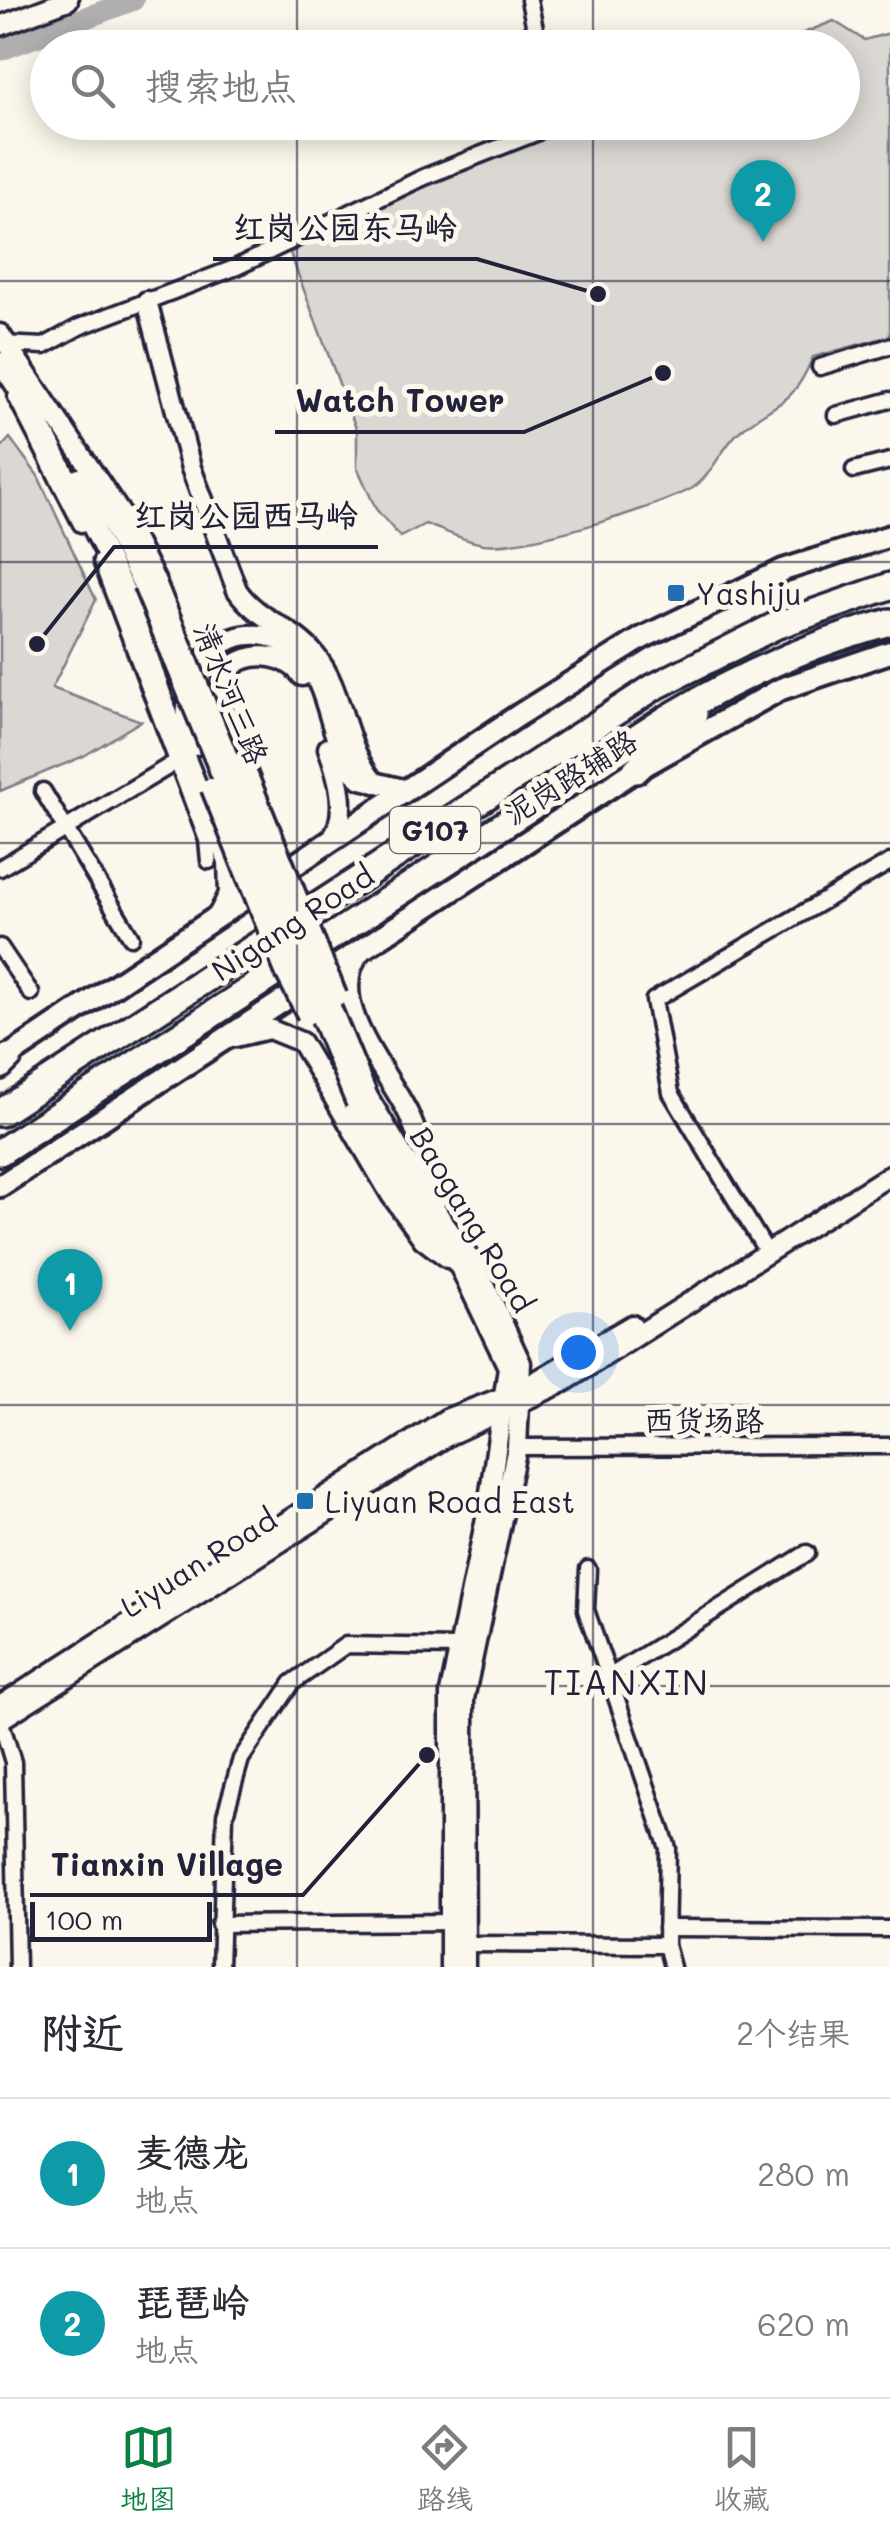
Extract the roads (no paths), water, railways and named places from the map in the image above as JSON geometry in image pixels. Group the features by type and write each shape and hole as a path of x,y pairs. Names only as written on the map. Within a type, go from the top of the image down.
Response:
{"highway":[{"name":"Nigang Road","path":"0,1113 654,686 775,626 890,586"},
{"name":"Nigang Road","path":"0,1152 602,758 727,683 805,649 890,622"},
{"path":"636,770 727,683"}],"main road":[{"path":"0,18 48,0"},
{"path":"0,26 68,0"},
{"path":"147,301 191,468 237,590 262,617 293,634 318,657 360,762 375,783"},
{"name":"清水河三路","path":"2,340 123,517 362,1100"},
{"name":"清水河三路","path":"1,363 149,582"},
{"path":"36,417 128,595 170,720 228,861 228,894 217,917"},
{"path":"3,1062 566,684 714,600 782,570 890,536"},
{"path":"362,1100 284,972 187,728 185,694 204,658 223,644 252,637 278,642 300,656 317,681 346,763 361,779 408,790"},
{"name":"泥岗路辅路","path":"0,1186 377,935 636,770 781,689 890,652"},
{"path":"326,844 338,826 338,777 307,685 289,662 277,657 238,662 221,686 221,708 327,962 362,1100"},
{"path":"377,935 353,963 348,990 372,1053 409,1114 469,1269"},
{"path":"215,1043 268,1029 301,1042 413,1228 469,1269"},
{"name":"Baogang Road","path":"362,1100 407,1194 469,1269 516,1344 522,1364 457,1647 447,1723 457,1944 465,1967"},
{"name":"Liyuan Road","path":"0,1720 890,1162"},
{"name":"Liyuan Road","path":"0,1706 446,1419 511,1401 574,1376 890,1176"},
{"name":"Baogang Road","path":"456,1922 464,1699 517,1447 511,1401"},
{"name":"Baogang Road","path":"450,1967 457,1944"}],"street":[{"path":"530,0 536,30"},
{"path":"2,340 44,346 237,267 317,224 519,140"},
{"path":"820,366 890,346"},
{"path":"1,363 106,573 207,840 209,861"},
{"path":"836,415 890,400"},
{"path":"854,470 890,460"},
{"path":"0,868 176,762"},
{"path":"43,791 131,937"},
{"path":"762,1244 671,1093 654,1000 890,862"},
{"path":"0,947 31,993"},
{"name":"西货场路","path":"517,1447 890,1446"},
{"path":"610,1677 806,1553"},
{"path":"588,1569 586,1610 668,1848 666,1946 672,1967"},
{"path":"220,1967 225,1815 241,1759 292,1682 346,1645 457,1647"},
{"path":"0,1720 12,1762 18,1967"},
{"path":"219,1924 456,1922"},
{"path":"666,1928 890,1929"},
{"path":"457,1944 666,1946"}],"waterway":[{"path":"53,30 133,0"},
{"path":"0,50 30,39"}],"place":[{"name":"琵琶岭","path":"763,242"},
{"name":"红岗公园东马岭","path":"598,294"},
{"name":"Watch Tower","path":"663,373"},
{"name":"Yashiju","path":"676,593"},
{"name":"红岗公园西马岭","path":"37,644"},
{"name":"麦德龙","path":"70,1331"},
{"name":"Liyuan Road East","path":"305,1501"},
{"name":"Tianxin Village","path":"427,1755"}],"district":[{"name":"TIANXIN","path":"627,1681"}]}
